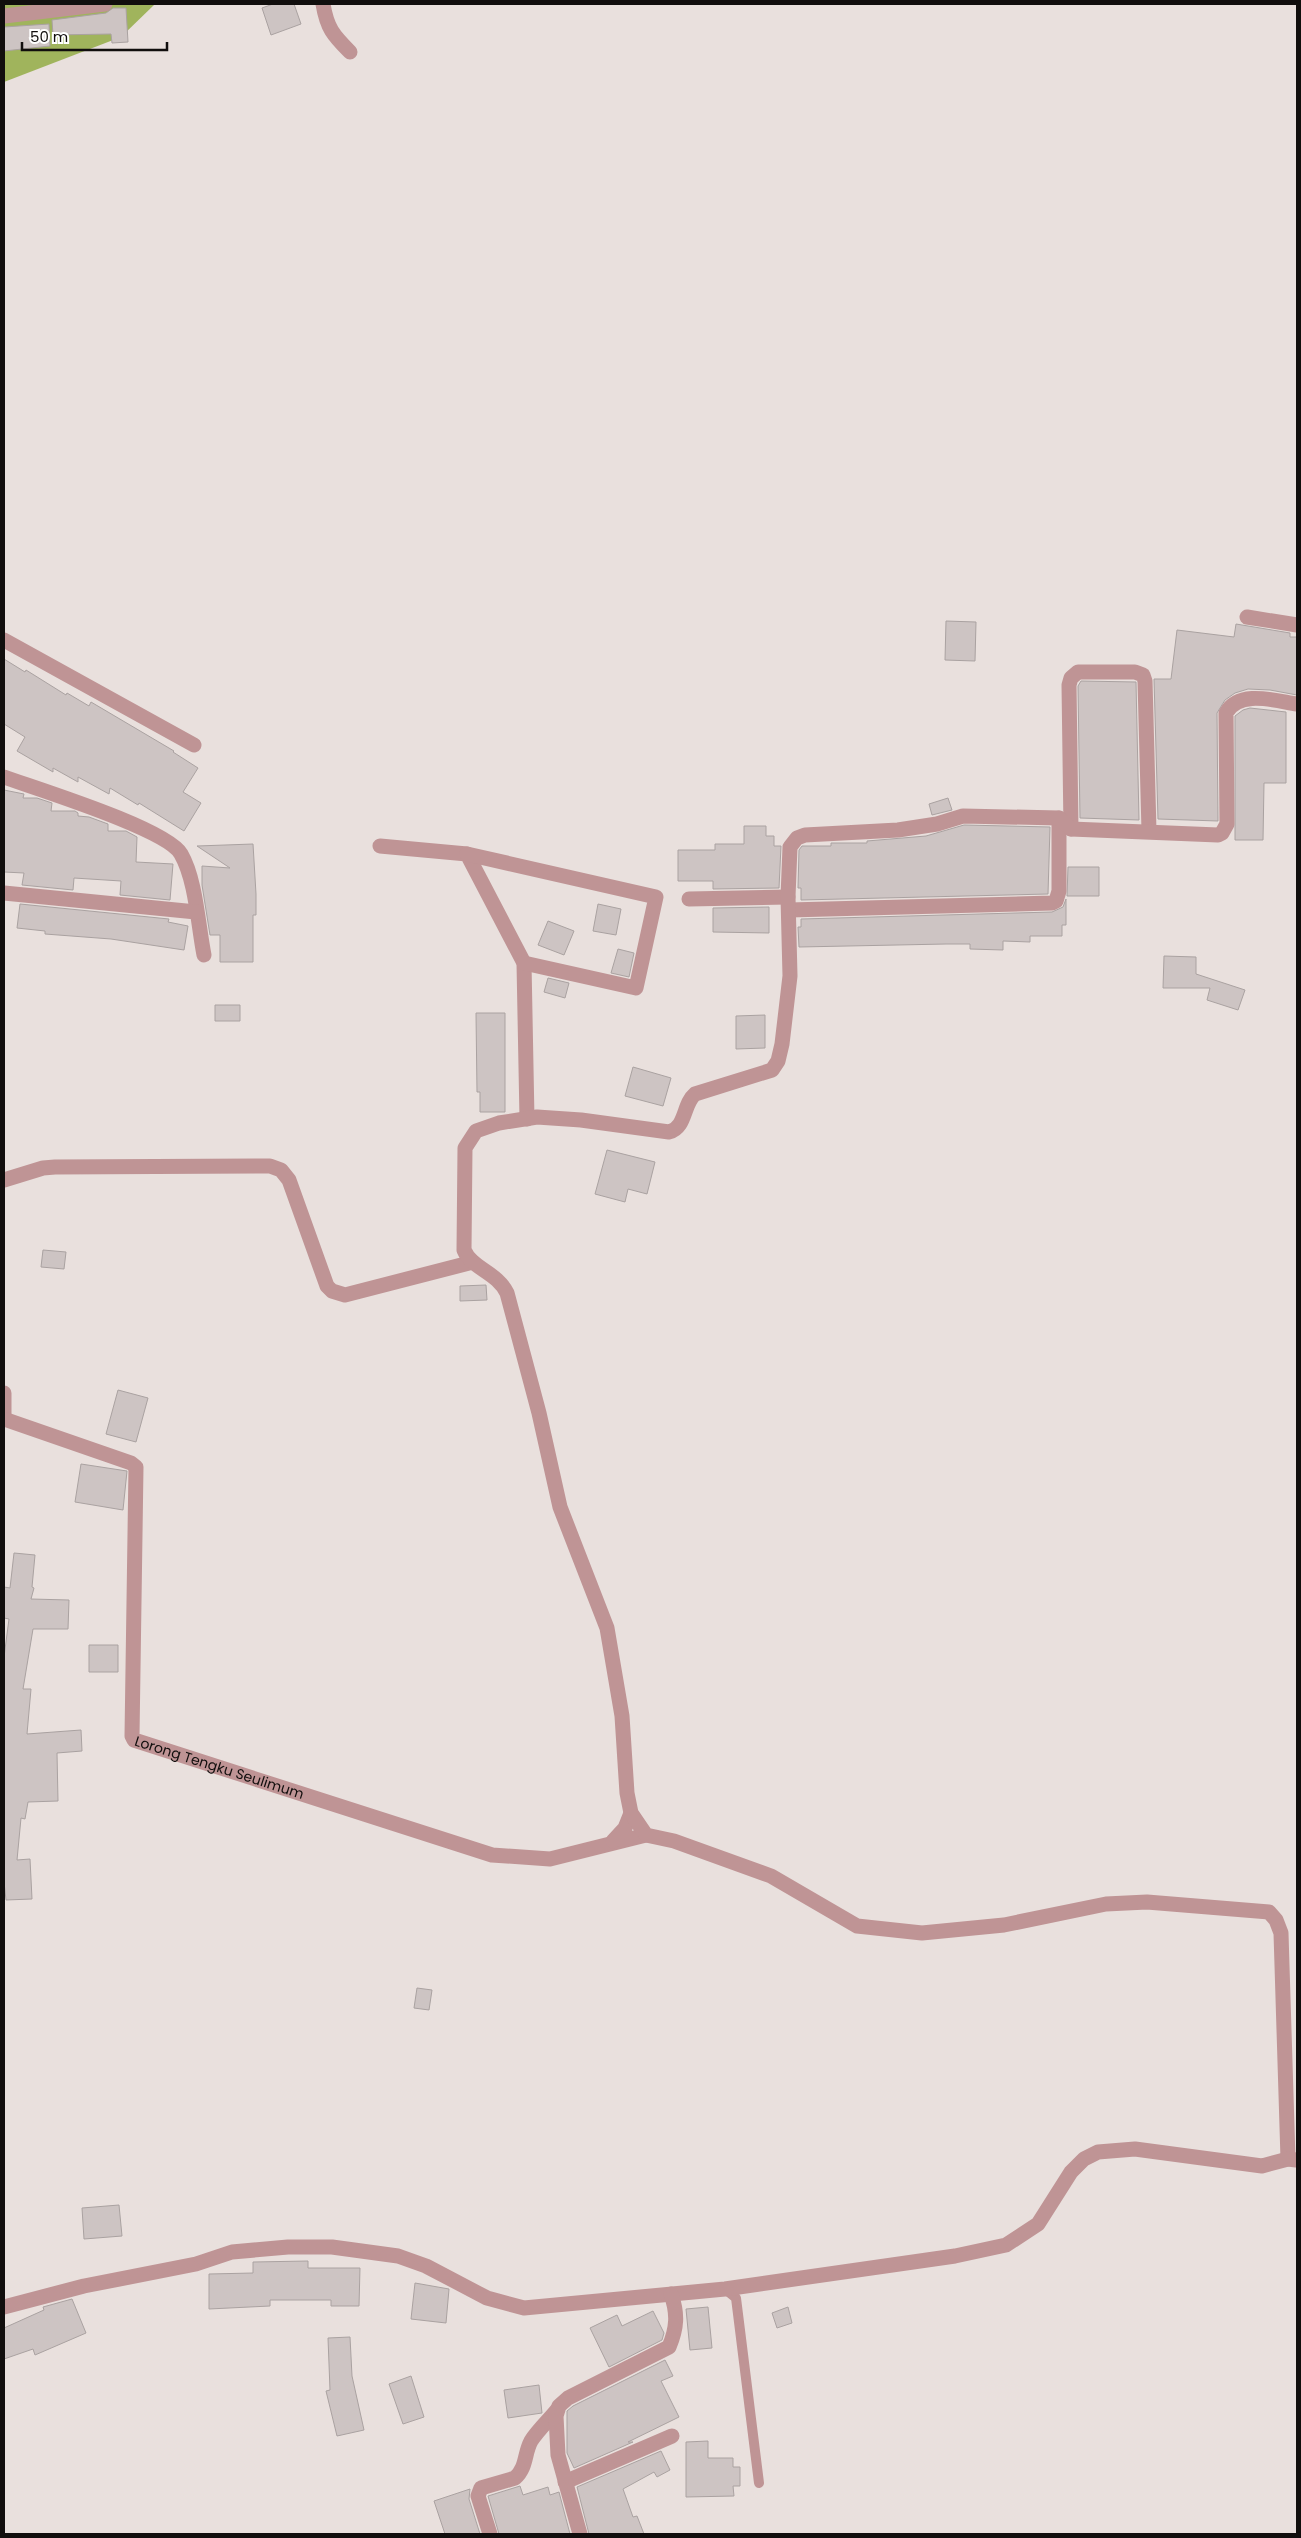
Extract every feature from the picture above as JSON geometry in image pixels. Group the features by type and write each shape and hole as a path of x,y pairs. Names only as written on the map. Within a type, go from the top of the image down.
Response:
{"street":[{"path":"4,16 105,4"},
{"path":"323,4 326,22 331,32 350,52"},
{"path":"1247,617 1297,625"},
{"path":"4,640 194,745"},
{"path":"1071,829 1068,685 1071,678 1078,672 1134,672 1143,675 1146,681 1149,831"},
{"path":"4,2307 84,2286 196,2264 232,2252 288,2246 332,2246 398,2256 426,2266 487,2298 516,2308 726,2289 946,2258 1006,2245 1038,2224 1071,2172 1084,2159 1098,2152 1135,2149 1262,2166 1293,2159 1281,1933 1276,1920 1269,1912 1147,1902 1094,1905 1004,1925 922,1933 866,1928 846,1922 793,1887 770,1876 674,1841 646,1835 631,1813 627,1793 622,1716 607,1628 560,1507 539,1413 507,1293 499,1279 473,1262 464,1250 465,1148 467,1142 476,1131 537,1117 581,1120 668,1132 673,1131 681,1122 689,1099 695,1094 772,1070 778,1061 782,1044 790,976 788,903 790,847 797,838 805,835 898,830 937,824 963,816 1058,818 1071,829 1149,831 1212,836 1222,833 1227,824 1225,761 1226,713 1229,707 1236,702 1250,699 1297,704"},
{"path":"4,777 152,831 180,852 188,868 204,955"},
{"path":"689,899 788,903 1052,903 1056,901 1058,891 1058,818"},
{"path":"380,846 467,854 656,897 636,988 524,963"},
{"path":"467,854 524,963 527,1119"},
{"path":"4,893 196,912"},
{"path":"4,1180 55,1167 270,1166 281,1170 289,1180 327,1286 332,1291 345,1295 473,1262"},
{"path":"4,1394 4,1414"},
{"name":"Lorong Tengku Seulimum","path":"4,1419 131,1463 136,1467 132,1736 134,1740 492,1855 550,1858 646,1835"},
{"path":"614,1842 625,1828 631,1813"},
{"path":"490,2534 478,2496 481,2488 515,2478 520,2474 524,2469 533,2438 568,2398 670,2348 676,2330 676,2308 671,2294"},
{"path":"558,2410 556,2416 558,2454 580,2534"},
{"path":"565,2482 672,2436"}],"lane":[{"path":"726,2289 736,2298 759,2483"}],"green space":[{"path":"4,4 155,4 121,37 4,82"}],"building":[{"path":"273,4 294,4 301,24 271,35 262,8"},
{"path":"113,8 126,8 128,42 112,43 111,34 53,35 52,20 106,13"},
{"path":"49,24 50,46 4,51 4,27"},
{"path":"946,621 976,622 975,661 945,660"},
{"path":"1236,624 1290,633 1290,637 1297,637 1297,695 1270,690 1248,689 1235,693 1225,700 1217,713 1218,821 1158,819 1154,679 1171,679 1177,630 1234,637"},
{"path":"4,659 25,672 26,670 66,695 67,693 89,706 91,702 174,751 198,768 183,792 201,803 184,831 139,803 138,805 110,788 109,794 78,777 78,782 53,768 53,772 17,751 25,737 4,724"},
{"path":"1081,681 1136,682 1139,820 1080,818 1078,686"},
{"path":"1250,708 1286,712 1286,783 1264,783 1263,840 1235,840 1235,716 1243,710"},
{"path":"4,790 24,794 23,798 37,798 52,803 51,811 75,811 78,813 78,816 89,817 108,824 108,831 126,831 137,837 136,862 173,864 170,900 120,895 121,881 74,878 73,890 22,885 24,873 4,872"},
{"path":"948,798 952,810 932,815 929,804"},
{"path":"964,825 1050,827 1048,894 801,900 801,888 798,888 799,850 802,846 831,846 831,843 867,843 867,841 926,836"},
{"path":"744,826 766,826 766,836 774,836 774,846 781,846 779,888 713,889 713,881 678,881 678,850 715,850 715,844 744,844"},
{"path":"253,844 256,915 253,915 253,962 220,962 220,935 210,935 202,885 202,866 230,868 197,846"},
{"path":"1068,867 1099,867 1099,896 1067,896"},
{"path":"1066,899 1066,925 1062,925 1062,936 1030,936 1030,942 1003,941 1003,950 970,949 970,944 799,947 798,927 801,927 801,919 1052,912 1063,907"},
{"path":"20,904 169,919 168,922 188,926 184,950 111,939 45,934 45,931 17,928"},
{"path":"598,904 621,909 616,935 593,931"},
{"path":"769,907 769,933 713,932 713,908"},
{"path":"548,921 574,931 564,955 538,945"},
{"path":"618,949 634,953 629,977 611,973"},
{"path":"1164,956 1196,957 1196,974 1245,990 1238,1010 1207,1000 1210,988 1163,988"},
{"path":"548,978 569,983 565,998 544,992"},
{"path":"215,1005 240,1005 240,1021 215,1021"},
{"path":"476,1013 505,1013 505,1112 480,1112 480,1092 477,1092"},
{"path":"765,1015 765,1048 736,1049 736,1016"},
{"path":"633,1067 671,1078 663,1106 625,1096"},
{"path":"607,1150 655,1162 647,1194 628,1189 625,1202 595,1194"},
{"path":"43,1250 66,1252 64,1269 41,1267"},
{"path":"486,1285 487,1300 460,1301 460,1286"},
{"path":"118,1390 148,1398 136,1442 106,1434"},
{"path":"81,1464 127,1471 123,1510 75,1502"},
{"path":"14,1553 35,1555 32,1587 34,1588 31,1599 69,1600 68,1629 33,1629 23,1689 31,1689 27,1734 81,1730 82,1751 57,1753 58,1801 28,1802 25,1819 21,1818 17,1860 30,1859 32,1899 6,1900 4,1882 4,1657 9,1619 4,1618 4,1587 10,1588"},
{"path":"89,1645 118,1645 118,1672 89,1672"},
{"path":"417,1988 432,1990 429,2010 414,2008"},
{"path":"119,2205 122,2236 84,2239 82,2208"},
{"path":"308,2261 308,2268 360,2268 359,2306 331,2306 331,2300 270,2300 270,2306 209,2309 209,2274 253,2273 253,2262"},
{"path":"415,2283 449,2289 446,2323 411,2319"},
{"path":"72,2299 86,2333 35,2355 33,2349 4,2359 4,2328 44,2310 43,2307"},
{"path":"708,2307 712,2348 690,2350 686,2309"},
{"path":"788,2307 792,2323 777,2328 772,2313"},
{"path":"653,2311 664,2333 662,2340 609,2367 590,2328 617,2315 622,2326"},
{"path":"350,2337 352,2376 364,2430 337,2436 326,2391 330,2390 328,2338"},
{"path":"665,2360 673,2376 661,2381 679,2417 628,2442 633,2442 574,2468 567,2453 567,2411 573,2406"},
{"path":"411,2376 424,2417 403,2424 389,2384"},
{"path":"539,2385 542,2413 508,2418 504,2390"},
{"path":"708,2441 708,2458 733,2458 733,2467 740,2467 740,2486 733,2486 734,2496 686,2497 686,2442"},
{"path":"661,2451 670,2470 657,2477 654,2472 623,2489 633,2517 637,2516 644,2534 589,2534 577,2487"},
{"path":"520,2486 523,2495 548,2487 550,2495 559,2492 570,2534 499,2534 488,2496"},
{"path":"470,2489 469,2499 480,2534 445,2534 434,2501"}]}
